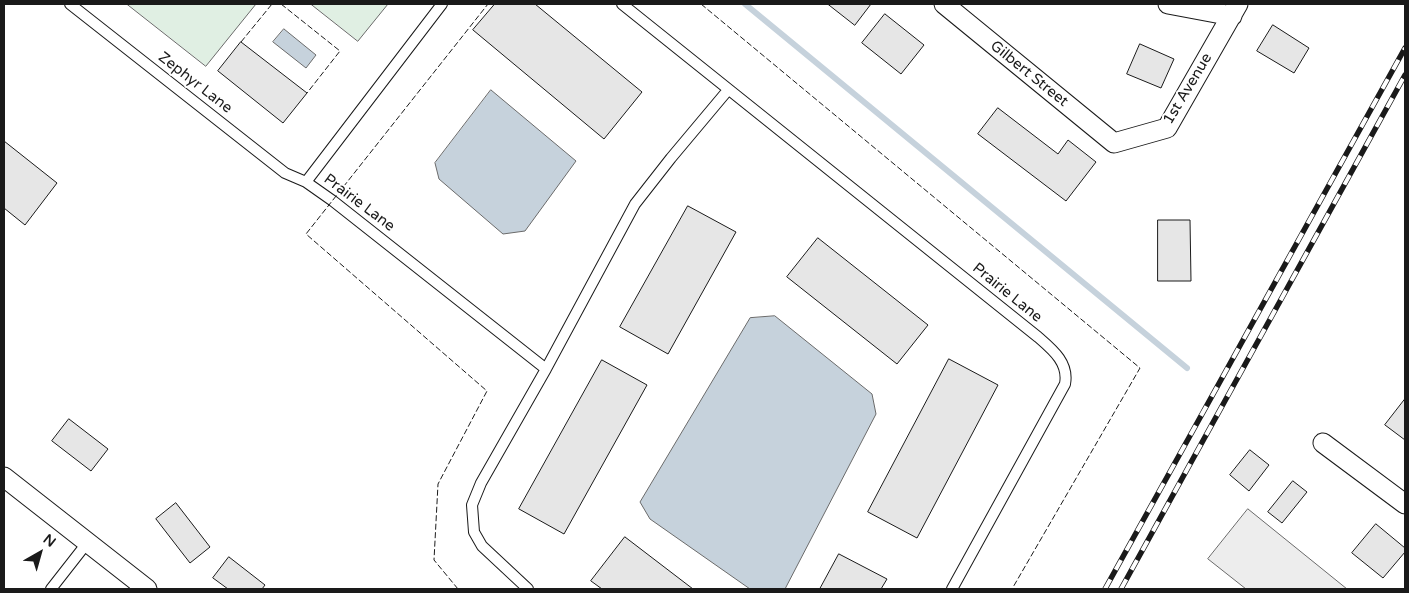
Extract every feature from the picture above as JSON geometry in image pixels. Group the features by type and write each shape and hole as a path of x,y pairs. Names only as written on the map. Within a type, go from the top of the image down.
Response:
{"street":[{"name":"Gilbert Street","path":"944,4 1114,143"},
{"path":"1168,4 1235,10"},
{"name":"1st Avenue","path":"1114,143 1167,128 1235,10"},
{"path":"1322,443 1405,504"},
{"path":"4,477 147,589"}],"lane":[{"name":"Zephyr Lane","path":"70,4 285,173 306,182"},
{"name":"Prairie Lane","path":"442,4 306,182 333,201 546,369"},
{"name":"Prairie Lane","path":"622,4 1038,337 1056,353 1062,362 1067,374 1065,384 952,589"},
{"path":"528,589 482,546 474,532 472,505 481,483 546,369 635,204 728,90"},
{"path":"51,589 87,542"}],"green space":[{"path":"127,4 256,4 206,66"},
{"path":"311,4 388,4 358,41"}],"shaded area":[{"path":"284,29 316,55 306,68 273,42"},
{"path":"491,90 576,161 525,231 503,234 439,179 435,163"},
{"path":"775,316 872,394 876,414 785,589 750,589 650,519 640,502 750,318"},
{"path":"1248,509 1347,589 1246,589 1208,559"}],"building":[{"path":"495,4 535,4 642,92 604,139 473,30"},
{"path":"828,4 871,4 855,25"},
{"path":"885,14 924,45 901,74 862,43"},
{"path":"1273,25 1309,48 1294,73 1257,51"},
{"path":"241,42 307,93 283,123 218,71"},
{"path":"1140,44 1174,59 1161,88 1127,74"},
{"path":"998,108 1058,154 1068,140 1096,162 1066,201 978,134"},
{"path":"4,141 57,183 25,225 4,208"},
{"path":"688,206 736,232 668,354 620,327"},
{"path":"1158,220 1190,220 1191,281 1158,281"},
{"path":"818,238 928,325 897,364 787,277"},
{"path":"949,359 998,385 917,538 868,512"},
{"path":"602,360 647,385 564,534 519,509"},
{"path":"1405,399 1405,440 1385,425"},
{"path":"69,419 108,449 91,471 52,441"},
{"path":"1250,450 1269,465 1249,491 1230,475"},
{"path":"1293,481 1307,492 1282,523 1268,512"},
{"path":"176,503 210,547 190,563 156,519"},
{"path":"1376,524 1405,548 1405,552 1383,578 1352,553"},
{"path":"625,537 693,589 602,589 591,581"},
{"path":"839,554 887,579 881,589 820,589"},
{"path":"229,557 265,585 262,589 228,589 213,578"}],"waterway":[{"path":"745,4 1187,368"}],"railway":[{"path":"1105,589 1405,48"},
{"path":"1121,589 1405,75"}],"fence":[{"path":"241,42 272,4"},
{"path":"281,4 340,51 307,93"},
{"path":"458,589 434,560 438,484 487,391 306,234 488,4"},
{"path":"701,4 1140,368 1012,589"}]}
